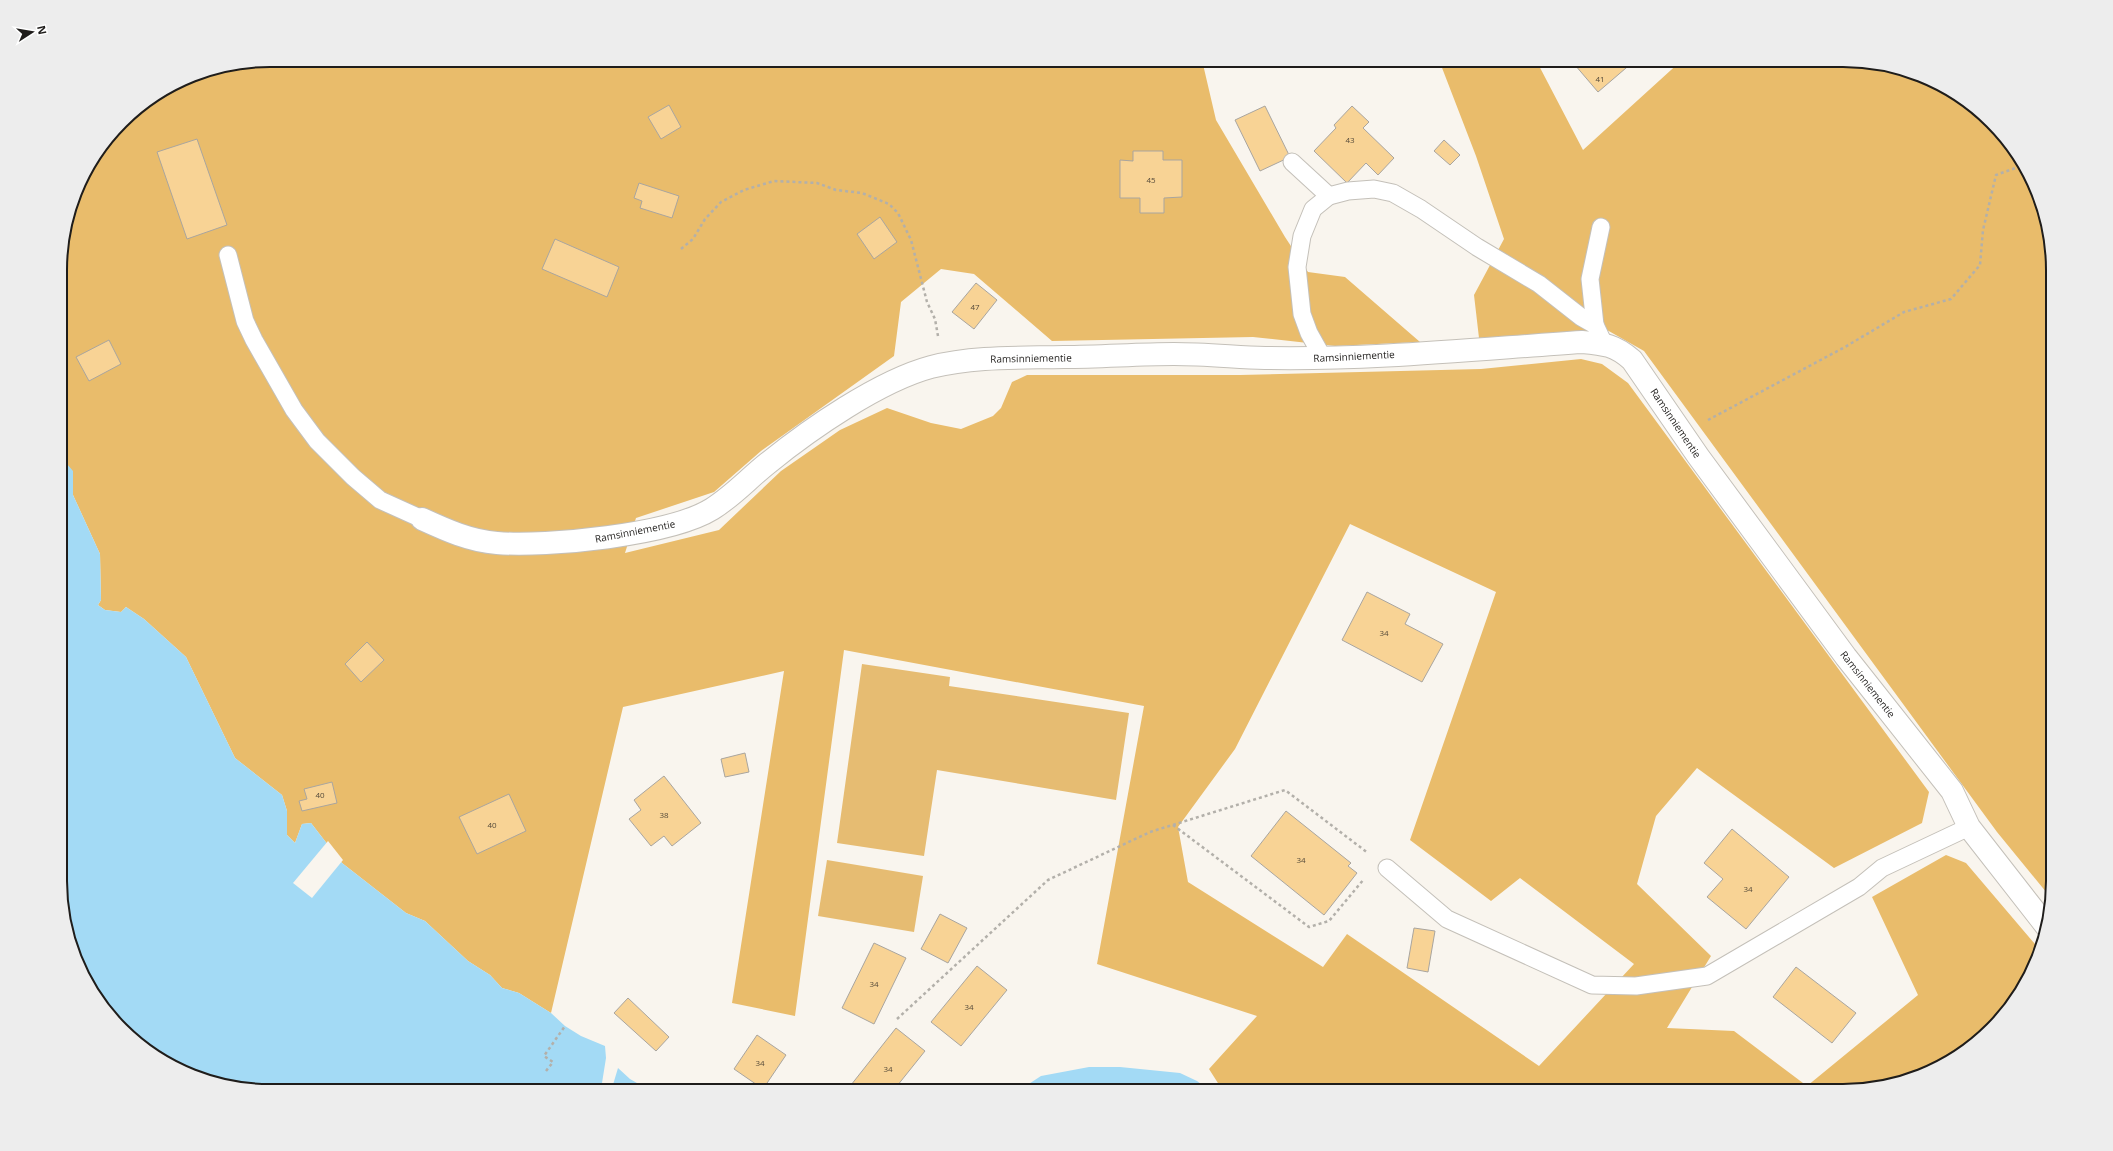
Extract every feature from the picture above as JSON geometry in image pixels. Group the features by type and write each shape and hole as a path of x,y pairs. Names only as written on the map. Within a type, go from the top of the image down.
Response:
{"street":[{"name":"Ramsinniementie","path":"422,519 467,537 494,543 516,544 593,539 657,528 684,521 709,511 728,498 802,436 838,413 906,376 968,360 1175,354 1323,358 1582,342 1599,334 1620,349 1632,360 1683,433 1846,657 1952,791 1969,826 2042,920"}],"lane":[{"path":"1292,162 1329,196"},
{"path":"1323,358 1309,333 1302,314 1297,268 1302,236 1313,209 1329,196 1348,191 1374,189 1393,193 1421,208 1477,247 1539,284 1581,317 1599,334"},
{"path":"1599,334 1590,279 1601,226"},
{"path":"228,255 245,321 254,340 294,410 317,442 353,477 380,500 422,519"},
{"path":"1387,868 1447,919 1592,985 1636,986 1707,976 1858,887 1882,868 1969,826"}],"path":[{"path":"1683,433 1845,347 1904,312 1951,299 1980,265 1983,230 1996,175 2018,167"},
{"path":"681,249 693,239 705,218 721,202 744,190 774,181 817,183 836,190 862,192 889,204 898,213 911,240 927,302 935,319 944,365"},
{"path":"897,1019 1048,880 1150,832 1285,790 1387,868"},
{"path":"1173,825 1309,927 1329,921 1350,895"},
{"path":"546,1071 553,1062 544,1056 565,1026"}],"shaded area":[{"path":"257,67 1204,67 1216,120 1285,237 1308,272 1345,277 1420,342 1335,346 1253,337 1052,341 974,274 941,269 901,302 894,356 761,451 714,492 636,518 625,553 719,530 781,471 840,430 887,408 931,423 961,429 993,416 1001,408 1012,382 1027,375 1240,375 1481,369 1581,359 1602,364 1628,383 1929,792 1922,823 1834,868 1697,768 1656,816 1637,884 1711,956 1667,1028 1734,1031 1804,1084 1219,1084 1209,1069 1257,1016 1097,964 1144,706 844,650 795,1016 732,1003 784,671 623,707 551,1013 519,993 502,988 490,975 468,961 425,921 406,913 342,863 311,823 302,824 295,843 287,835 287,811 282,795 235,758 186,657 144,619 126,607 121,612 105,610 98,605 101,600 100,554 73,495 72,471 67,465 67,257 71,231 78,205 82,193 94,169 117,136 136,117 157,101 193,82 218,74","holes":["1350,524 1496,592 1410,840 1491,901 1520,878 1634,964 1539,1066 1347,934 1323,967 1188,882 1178,827 1235,749"]},
{"path":"1442,67 1540,67 1583,150 1674,67 1856,67 1882,71 1920,82 1944,94 1977,117 1996,136 2012,157 2031,193 2039,218 2046,257 2046,892 1997,832 1644,351 1607,330 1479,338 1474,295 1504,239 1476,156"},
{"path":"862,664 950,677 949,686 1129,713 1116,800 937,770 924,856 837,843"},
{"path":"1946,855 1966,863 2035,945 2025,971 2012,994 1996,1015 1977,1034 1956,1050 1920,1069 1895,1077 1856,1084 1809,1084 1918,995 1872,897"},
{"path":"827,860 923,876 914,932 818,916"}],"water":[{"path":"67,464 73,471 73,495 100,554 101,600 98,605 105,610 121,612 126,607 144,619 186,657 235,758 282,795 287,811 287,835 295,843 302,824 311,823 342,863 406,913 425,921 468,961 490,975 502,988 519,993 551,1013 565,1026 581,1036 605,1046 606,1058 602,1083 604,1084 257,1084 218,1077 180,1063 157,1050 136,1034 117,1015 101,994 82,958 74,933 67,894"},
{"path":"1089,1067 1120,1067 1180,1073 1201,1084 1029,1084 1041,1076"},
{"path":"618,1068 630,1079 639,1084 613,1084"}],"pier":[{"path":"328,841 343,860 312,898 293,883"}],"building":[{"path":"1577,67 1627,67 1598,92"},
{"path":"669,105 681,127 661,139 648,117"},
{"path":"1265,106 1290,157 1260,171 1235,120"},
{"path":"1352,106 1369,122 1363,128 1394,158 1378,175 1366,163 1347,183 1314,151 1336,128 1334,125"},
{"path":"197,139 227,225 187,239 157,152"},
{"path":"1444,140 1460,155 1450,165 1434,151"},
{"path":"1133,151 1163,151 1163,160 1182,160 1182,197 1164,198 1164,213 1140,213 1140,198 1120,198 1120,160 1133,161"},
{"path":"639,183 679,196 672,218 640,208 642,201 634,198"},
{"path":"880,217 897,242 874,259 857,234"},
{"path":"555,239 619,267 607,297 542,269"},
{"path":"976,283 997,300 974,329 952,312"},
{"path":"109,340 121,364 89,381 76,357"},
{"path":"1367,592 1410,614 1405,624 1443,644 1422,682 1342,640"},
{"path":"367,642 384,660 361,682 345,664"},
{"path":"745,753 749,772 725,777 721,759"},
{"path":"664,776 701,823 672,846 664,836 651,846 629,819 641,810 634,800"},
{"path":"332,782 337,803 302,811 299,801 307,799 304,789"},
{"path":"509,794 526,831 477,854 459,817"},
{"path":"1286,811 1351,863 1348,866 1357,873 1324,915 1251,856"},
{"path":"1732,829 1789,877 1746,929 1707,897 1723,879 1704,863"},
{"path":"940,914 967,928 948,963 921,949"},
{"path":"1414,928 1435,931 1428,972 1407,968"},
{"path":"874,943 906,958 874,1024 842,1008"},
{"path":"977,966 1007,990 961,1046 931,1022"},
{"path":"1796,967 1856,1013 1832,1043 1773,997"},
{"path":"628,998 669,1037 656,1051 614,1013"},
{"path":"896,1028 925,1051 899,1084 852,1084"},
{"path":"757,1035 786,1055 766,1084 756,1084 734,1069"}]}
